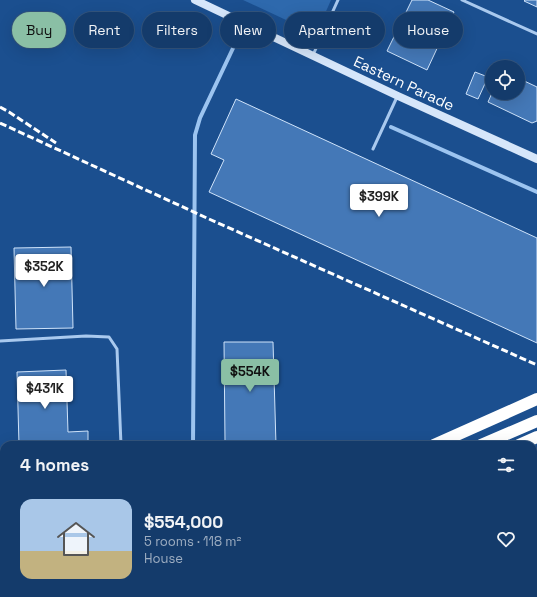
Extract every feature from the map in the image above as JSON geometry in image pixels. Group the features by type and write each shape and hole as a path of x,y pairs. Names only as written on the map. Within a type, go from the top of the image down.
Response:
{"highway":[{"path":"443,441 537,399"},
{"path":"490,441 537,421"}],"main road":[{"name":"Eastern Parade","path":"195,0 398,96 537,159"}],"lane":[{"path":"313,56 338,0"},
{"path":"462,0 537,34"},
{"path":"373,149 398,96"},
{"path":"0,341 109,336 117,349 121,441"}],"shaded area":[{"path":"243,0 331,0 326,12 284,12 284,19 276,15 276,12 269,12"}],"building":[{"path":"412,0 428,0 454,12 406,12"},
{"path":"537,0 537,7 524,1"},
{"path":"393,39 393,48 437,48 427,70 387,51"},
{"path":"475,72 485,76 485,84 478,99 466,94"},
{"path":"525,81 537,87 537,121 532,123 488,102 489,100 525,100"},
{"path":"236,99 537,238 537,343 209,192 224,160 211,154"},
{"path":"71,247 73,328 16,329 14,248"},
{"path":"224,342 273,342 276,441 225,441"},
{"path":"66,370 68,432 88,431 88,441 19,441 17,372"}],"waterway":[{"path":"193,441 195,135 200,118 233,48"},
{"path":"391,127 537,192"}],"railway":[{"path":"0,107 56,143"},
{"path":"0,123 209,219 537,365"}]}
